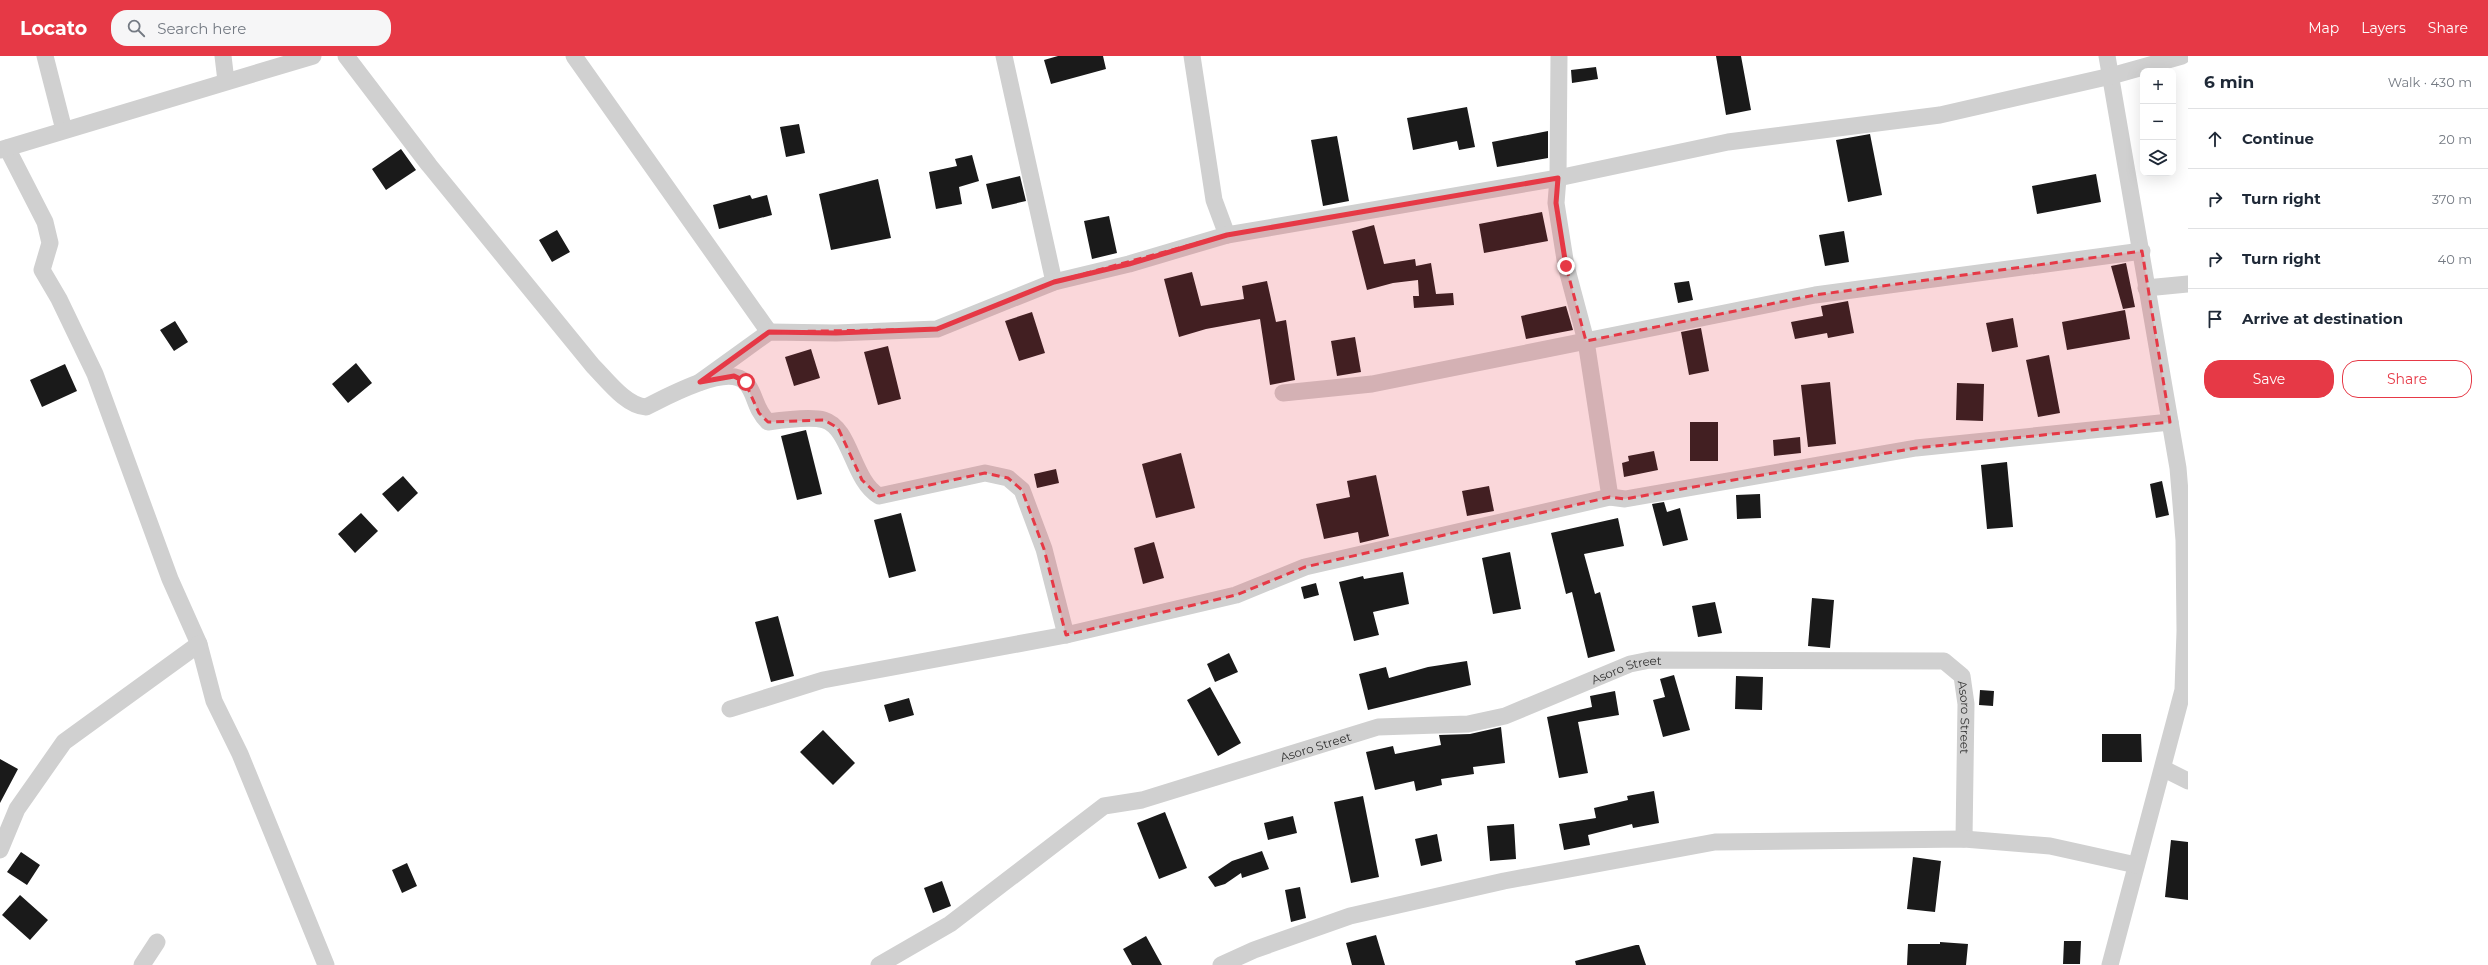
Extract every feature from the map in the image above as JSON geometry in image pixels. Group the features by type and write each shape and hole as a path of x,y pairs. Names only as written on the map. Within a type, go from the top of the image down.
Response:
{"street":[{"path":"45,56 64,130"},
{"path":"223,56 226,81"},
{"path":"312,56 3,149 45,222 50,243 42,270 59,299 95,374 170,579 199,644 214,701 240,754 326,965"},
{"path":"346,56 439,177 593,366 622,394 639,407 646,407 700,382 769,332 836,333 937,329 1054,282 1129,264 1227,235 1558,178 1728,142 1940,114 2111,76 2182,56"},
{"path":"574,56 769,332"},
{"path":"1004,56 1054,282"},
{"path":"1192,56 1214,200 1227,235"},
{"path":"1559,56 1558,178 1556,203 1566,266 1586,341 1610,497"},
{"path":"2107,56 2142,251 2146,288 2170,422 2183,467 2187,631 2183,690 2164,769 2136,865 2110,965"},
{"path":"1283,393 1372,384 1815,295 2142,251"},
{"path":"2146,288 2188,284"},
{"path":"700,382 734,376 746,382 759,413 768,422 824,420 838,428 862,480 870,490 879,496 985,474 1008,478 1022,490 1044,550 1066,635"},
{"path":"730,709 823,680 1066,635 1236,595 1305,567 1610,497 1625,499 1916,448 2170,422"},
{"path":"0,850 17,809 64,742 199,644"},
{"name":"Asoro Street","path":"879,965 950,924 1104,806 1142,800 1378,727 1468,724 1505,716 1630,664 1650,660 1944,661 1962,676 1966,704 1964,839"},
{"path":"2164,769 2188,781"},
{"path":"1221,965 1254,950 1350,916 1504,881 1715,842 1964,839 2050,846 2136,865"},
{"path":"142,965 157,942"}],"highlighted area":[{"path":"1558,178 1556,203 1566,266 1586,341 1815,295 2142,251 2170,422 1916,448 1625,499 1610,497 1305,567 1236,595 1066,635 1044,549 1022,490 1008,478 985,473 879,496 862,480 838,428 824,420 768,422 759,413 745,382 734,376 700,382 769,332 937,329 1054,282 1227,235"}],"building":[{"path":"1058,56 1103,56 1106,69 1051,84 1044,60"},
{"path":"1716,56 1741,56 1751,110 1726,115"},
{"path":"1596,67 1598,79 1572,83 1571,70"},
{"path":"1467,107 1475,147 1459,150 1457,141 1413,150 1407,118"},
{"path":"799,124 805,153 786,157 780,127"},
{"path":"1548,131 1548,158 1497,167 1492,142"},
{"path":"1870,134 1882,195 1848,202 1836,140"},
{"path":"1337,136 1349,201 1323,206 1311,140"},
{"path":"401,149 416,170 386,190 372,169"},
{"path":"972,155 979,181 959,187 962,204 936,209 929,172 957,166 955,159"},
{"path":"2096,174 2101,202 2037,214 2032,186"},
{"path":"1020,176 1026,201 992,209 986,184"},
{"path":"878,179 891,238 831,250 819,194"},
{"path":"750,195 752,199 767,195 772,215 719,229 713,205"},
{"path":"1542,212 1548,241 1484,253 1479,224"},
{"path":"1109,216 1117,253 1092,259 1084,221"},
{"path":"1374,225 1384,264 1415,259 1416,266 1431,263 1436,294 1453,293 1454,305 1414,308 1413,296 1419,296 1418,280 1393,283 1367,290 1352,231"},
{"path":"557,230 570,252 552,262 539,240"},
{"path":"1844,231 1849,262 1825,266 1819,235"},
{"path":"2126,263 2135,307 2123,309 2111,266"},
{"path":"1192,272 1201,306 1244,299 1242,286 1267,281 1276,322 1286,320 1295,380 1270,385 1260,319 1206,329 1179,337 1164,279"},
{"path":"1689,281 1693,300 1678,303 1674,283"},
{"path":"1848,301 1854,333 1828,338 1827,333 1795,339 1791,322 1823,316 1821,306"},
{"path":"1566,306 1573,330 1526,339 1521,316"},
{"path":"2125,310 2130,339 2067,350 2062,322"},
{"path":"1032,312 1045,353 1019,361 1005,321"},
{"path":"2013,318 2018,347 1992,352 1986,323"},
{"path":"175,321 188,342 174,351 160,330"},
{"path":"1701,328 1709,371 1689,375 1681,332"},
{"path":"1355,337 1361,372 1337,376 1331,341"},
{"path":"888,346 901,399 878,405 864,352"},
{"path":"811,349 820,378 794,386 785,357"},
{"path":"2049,355 2060,413 2038,417 2026,360"},
{"path":"356,363 372,383 348,403 332,384"},
{"path":"65,364 77,391 42,407 30,380"},
{"path":"1830,382 1836,444 1808,447 1801,385"},
{"path":"1957,383 1984,384 1983,421 1956,420"},
{"path":"1690,422 1718,422 1718,461 1690,461"},
{"path":"806,430 822,494 797,500 781,436"},
{"path":"1800,437 1801,453 1774,456 1773,440"},
{"path":"1654,451 1658,470 1624,477 1622,463 1629,461 1628,456"},
{"path":"1181,453 1195,508 1156,518 1142,464"},
{"path":"2007,462 2013,527 1987,529 1981,465"},
{"path":"1056,469 1059,483 1037,488 1034,474"},
{"path":"1376,475 1389,536 1360,543 1358,532 1324,539 1316,504 1350,497 1347,481"},
{"path":"403,476 418,493 398,512 382,494"},
{"path":"2162,481 2169,515 2156,518 2150,484"},
{"path":"1489,486 1494,511 1467,516 1462,491"},
{"path":"1760,494 1761,518 1737,519 1736,495"},
{"path":"1664,502 1667,512 1680,508 1688,540 1663,546 1652,504"},
{"path":"361,513 378,531 355,553 338,534"},
{"path":"901,513 916,571 889,578 874,520"},
{"path":"1618,518 1624,546 1584,554 1595,594 1600,592 1615,651 1588,658 1572,592 1566,594 1551,533"},
{"path":"1154,542 1164,578 1143,584 1134,548"},
{"path":"1510,552 1521,609 1493,614 1482,558"},
{"path":"1403,572 1409,604 1373,612 1379,635 1354,641 1339,582 1363,576 1364,579"},
{"path":"1316,583 1319,595 1304,599 1301,587"},
{"path":"1812,598 1834,600 1830,648 1808,646"},
{"path":"1715,602 1722,633 1698,637 1692,606"},
{"path":"778,616 794,676 771,682 755,622"},
{"path":"1229,653 1238,672 1215,682 1207,664"},
{"path":"1467,661 1471,685 1368,710 1359,674 1386,667 1389,678 1428,667"},
{"path":"1674,675 1690,730 1663,737 1653,700 1665,697 1660,679"},
{"path":"1736,676 1763,677 1762,710 1735,709"},
{"path":"1210,687 1241,743 1218,756 1187,700"},
{"path":"1980,690 1994,691 1993,706 1979,705"},
{"path":"1615,691 1619,715 1578,722 1588,773 1559,778 1547,717 1592,707 1590,696"},
{"path":"909,698 914,715 889,722 884,705"},
{"path":"1501,727 1505,763 1473,767 1474,774 1441,779 1442,785 1416,791 1414,781 1375,790 1366,752 1393,746 1395,754 1441,745 1439,735 1470,734"},
{"path":"823,730 855,763 833,785 800,752"},
{"path":"2102,734 2141,734 2142,762 2102,762"},
{"path":"0,759 18,769 0,803"},
{"path":"1654,791 1659,823 1633,828 1632,824 1588,835 1590,845 1564,850 1559,824 1596,818 1594,808 1628,800 1627,796"},
{"path":"1363,796 1379,877 1351,883 1334,802"},
{"path":"1165,812 1187,868 1159,879 1137,823"},
{"path":"1293,816 1297,833 1268,840 1264,823"},
{"path":"1514,824 1516,859 1490,861 1487,826"},
{"path":"1437,834 1442,861 1421,866 1415,839"},
{"path":"2171,840 2188,842 2188,900 2165,897"},
{"path":"1262,851 1269,869 1242,878 1241,873 1225,884 1215,887 1208,877 1232,861"},
{"path":"21,852 40,865 27,885 7,872"},
{"path":"1913,857 1941,861 1935,912 1907,909"},
{"path":"407,863 417,886 402,893 392,870"},
{"path":"942,881 951,906 933,913 924,888"},
{"path":"1300,887 1306,918 1291,922 1285,890"},
{"path":"20,895 48,920 30,940 2,915"},
{"path":"1376,935 1385,965 1352,965 1346,943"},
{"path":"1146,936 1162,965 1132,965 1123,949"},
{"path":"2064,941 2081,941 2080,964 2063,964"},
{"path":"1940,942 1968,944 1966,965 1907,965 1908,944 1940,944"},
{"path":"1639,945 1646,965 1576,965 1575,961"}],"route":[{"path":"746,382 734,376 700,382 769,332 836,333 937,329 1054,282 1129,264 1227,235 1384,206 1558,178 1556,203 1566,266"}]}
